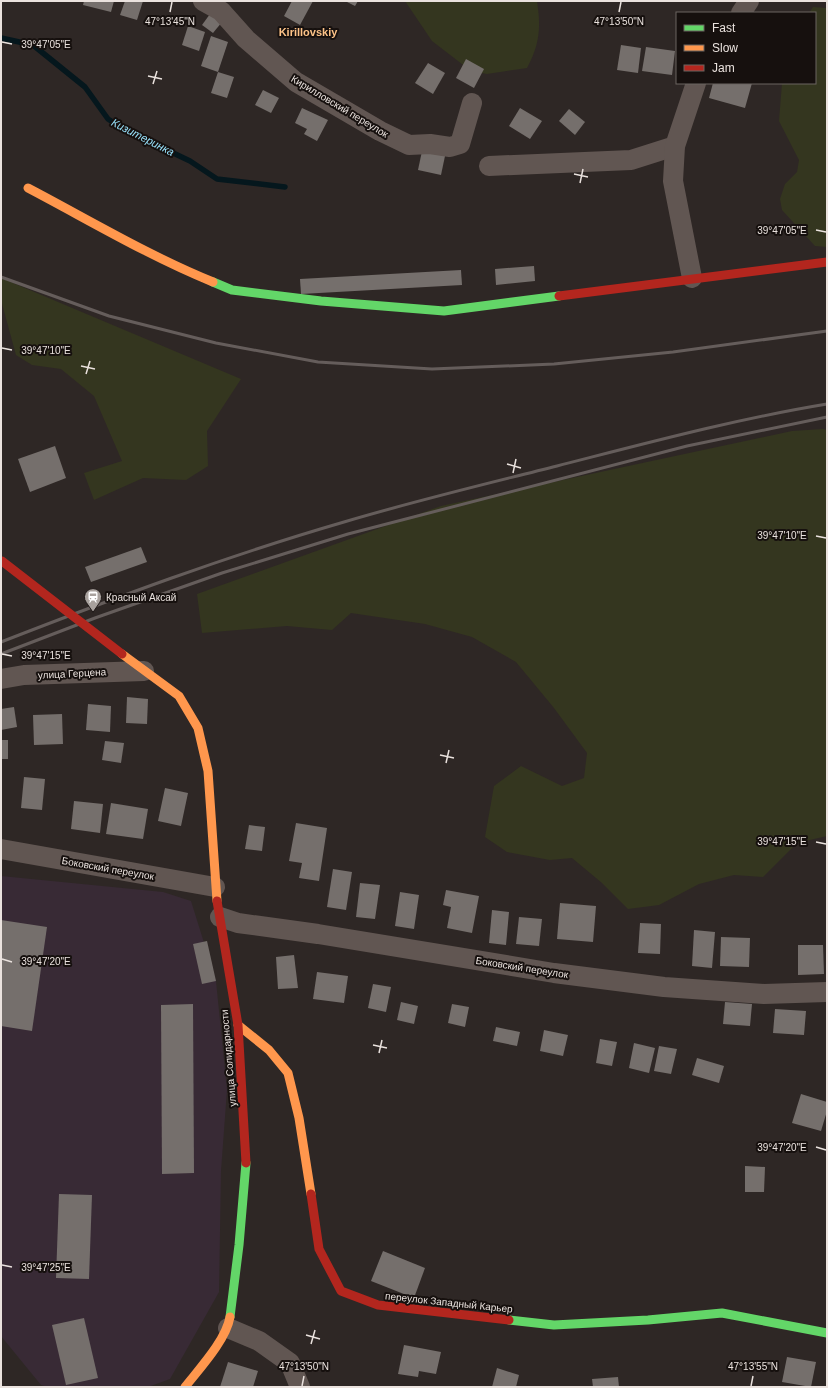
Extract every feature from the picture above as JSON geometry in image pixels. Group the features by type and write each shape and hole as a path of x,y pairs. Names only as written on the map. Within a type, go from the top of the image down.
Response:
{"street":[{"name":"Кирилловский переулок","path":"203,1 221,11 246,39 296,82 380,131 409,145 430,144 450,147 460,144 472,103"},
{"path":"742,12 749,1"},
{"path":"692,278 673,181 675,146 696,84"},
{"path":"489,166 631,160 675,146"},
{"path":"28,188 135,244 171,266 232,290 321,301 444,311 692,278 827,262"},
{"path":"1,561 144,671"},
{"name":"улица Герцена","path":"1,679 24,675 144,671"},
{"name":"улица Солидарности","path":"144,671 179,696 198,728 208,771 215,887 238,1025 246,1158 239,1245 228,1328 200,1369 185,1387"},
{"name":"Боковский переулок","path":"1,849 215,887"},
{"name":"Боковский переулок","path":"220,917 238,923 318,934 554,973 664,987 764,994 827,992"},
{"name":"переулок Западный Карьер","path":"238,1025 269,1050 288,1073 299,1118 319,1249 341,1292 378,1305 554,1325 722,1314 827,1333"},
{"path":"228,1328 259,1341 290,1363 300,1387"}],"shaded area":[{"path":"1,876 163,892 191,901 216,981 227,1090 221,1171 219,1292 170,1379 148,1387 48,1387 41,1385 1,1336"}],"green space":[{"path":"405,1 537,1 539,27 535,51 527,68 487,74 471,71 432,41"},
{"path":"813,7 827,8 827,247 815,246 782,210 780,199 785,184 797,172 799,160 779,121 782,84 816,84 816,12 810,12"},
{"path":"1,278 241,379 207,431 208,466 186,480 143,478 94,500 84,473 122,461 94,396 61,369 32,365 16,355 1,300"},
{"path":"827,430 827,836 797,843 763,877 734,875 699,884 659,905 628,909 602,883 572,858 550,860 507,852 485,837 494,786 521,766 562,786 584,778 587,753 554,708 516,662 472,637 425,624 351,613 332,630 287,626 202,633 197,594 441,506 792,431"}],"building":[{"path":"84,1 114,1 111,12 83,5"},
{"path":"125,1 143,1 137,20 120,15"},
{"path":"292,1 313,1 300,25 284,16"},
{"path":"345,1 358,1 355,6"},
{"path":"210,14 222,22 213,33 202,25"},
{"path":"188,26 205,32 199,51 182,45"},
{"path":"211,36 228,42 218,72 201,66"},
{"path":"621,45 641,48 638,73 617,70"},
{"path":"646,47 675,51 672,75 642,71"},
{"path":"466,59 484,69 474,88 456,78"},
{"path":"428,63 445,73 433,94 415,83"},
{"path":"218,72 234,77 227,98 211,93"},
{"path":"713,84 752,84 745,108 709,98"},
{"path":"263,90 279,98 271,113 255,105"},
{"path":"302,108 328,120 317,141 304,134 307,129 295,123"},
{"path":"520,108 542,121 530,139 509,126"},
{"path":"569,109 585,122 575,135 559,121"},
{"path":"422,151 445,156 441,175 418,170"},
{"path":"534,266 535,281 496,285 495,269"},
{"path":"461,270 462,285 301,294 300,279"},
{"path":"55,446 66,478 30,492 18,459"},
{"path":"141,547 147,562 91,582 85,567"},
{"path":"127,697 148,699 147,724 126,723"},
{"path":"88,704 111,706 110,732 86,730"},
{"path":"14,707 17,727 1,730 1,709"},
{"path":"62,714 63,744 34,745 33,715"},
{"path":"1,740 8,740 8,759 1,759"},
{"path":"105,741 124,743 121,763 102,760"},
{"path":"24,777 45,779 42,810 21,808"},
{"path":"165,788 188,793 181,826 158,821"},
{"path":"74,801 103,804 100,833 71,829"},
{"path":"111,803 148,809 143,839 106,834"},
{"path":"296,823 327,828 319,881 299,878 302,863 289,861"},
{"path":"249,825 265,827 262,851 245,849"},
{"path":"333,869 352,872 346,910 327,907"},
{"path":"360,883 380,885 375,919 356,917"},
{"path":"446,890 479,896 472,933 447,928 451,907 443,905"},
{"path":"400,892 419,895 414,929 395,926"},
{"path":"560,903 596,906 593,942 557,939"},
{"path":"492,910 509,912 506,945 489,943"},
{"path":"519,917 542,919 539,946 516,944"},
{"path":"1,920 47,927 32,1031 1,1026"},
{"path":"640,923 661,924 660,954 638,953"},
{"path":"694,930 715,932 712,968 692,966"},
{"path":"721,937 750,938 749,967 720,966"},
{"path":"207,941 216,981 202,984 193,944"},
{"path":"798,945 823,945 824,974 798,975"},
{"path":"294,955 298,988 278,989 276,957"},
{"path":"317,972 348,976 344,1003 313,999"},
{"path":"373,984 391,987 386,1012 368,1008"},
{"path":"401,1002 418,1006 414,1024 397,1020"},
{"path":"725,1002 752,1004 750,1026 723,1024"},
{"path":"193,1004 194,1173 162,1174 161,1005"},
{"path":"452,1004 469,1007 465,1027 448,1023"},
{"path":"775,1009 806,1011 804,1035 773,1033"},
{"path":"496,1027 520,1032 517,1046 493,1041"},
{"path":"544,1030 568,1035 563,1056 540,1051"},
{"path":"600,1039 617,1042 612,1066 596,1063"},
{"path":"634,1043 655,1048 649,1073 629,1068"},
{"path":"659,1046 677,1049 671,1074 654,1071"},
{"path":"697,1058 724,1066 719,1083 692,1075"},
{"path":"801,1094 827,1102 827,1111 821,1131 792,1123"},
{"path":"745,1166 765,1167 764,1192 745,1192"},
{"path":"59,1194 92,1195 89,1279 56,1278"},
{"path":"383,1251 425,1268 414,1298 371,1281"},
{"path":"84,1318 98,1378 66,1385 52,1325"},
{"path":"404,1345 441,1352 436,1374 419,1371 418,1377 398,1374"},
{"path":"787,1357 816,1362 811,1387 782,1382"},
{"path":"228,1362 258,1371 253,1387 220,1387"},
{"path":"497,1368 519,1375 516,1387 492,1387"},
{"path":"618,1377 619,1387 593,1387 592,1379"}],"waterway":[{"name":"Кизитеринка","path":"1,38 33,45 85,87 108,119 125,130 190,161 217,179 285,187"}],"railway":[{"path":"1,277 109,316 216,343 318,362 432,369 554,364 673,352 827,331"},
{"path":"1,642 86,609 214,563 370,514 692,432 827,404"},
{"path":"1,654 95,618 222,573 348,534 687,446 827,417"}],"traffic: fast":[{"path":"213,282 232,290 321,301 444,311 559,296"},
{"path":"230,1317 239,1245 246,1163"},
{"path":"509,1320 554,1325 648,1320 722,1313 827,1333"}],"traffic: slow":[{"path":"28,188 142,249 213,282"},
{"path":"122,654 179,696 198,728 208,771 217,901"},
{"path":"238,1025 269,1050 288,1073 299,1118 311,1194"},
{"path":"185,1387 205,1363 218,1344 228,1326 230,1317"}],"traffic: jam":[{"path":"559,296 827,262"},
{"path":"2,561 122,654"},
{"path":"217,901 238,1025 246,1163"},
{"path":"311,1194 319,1249 341,1291 378,1305 509,1320"}],"place":[{"name":"Красный Аксай","path":"93,612"}],"district":[{"name":"Kirillovskiy","path":"308,32"}]}
